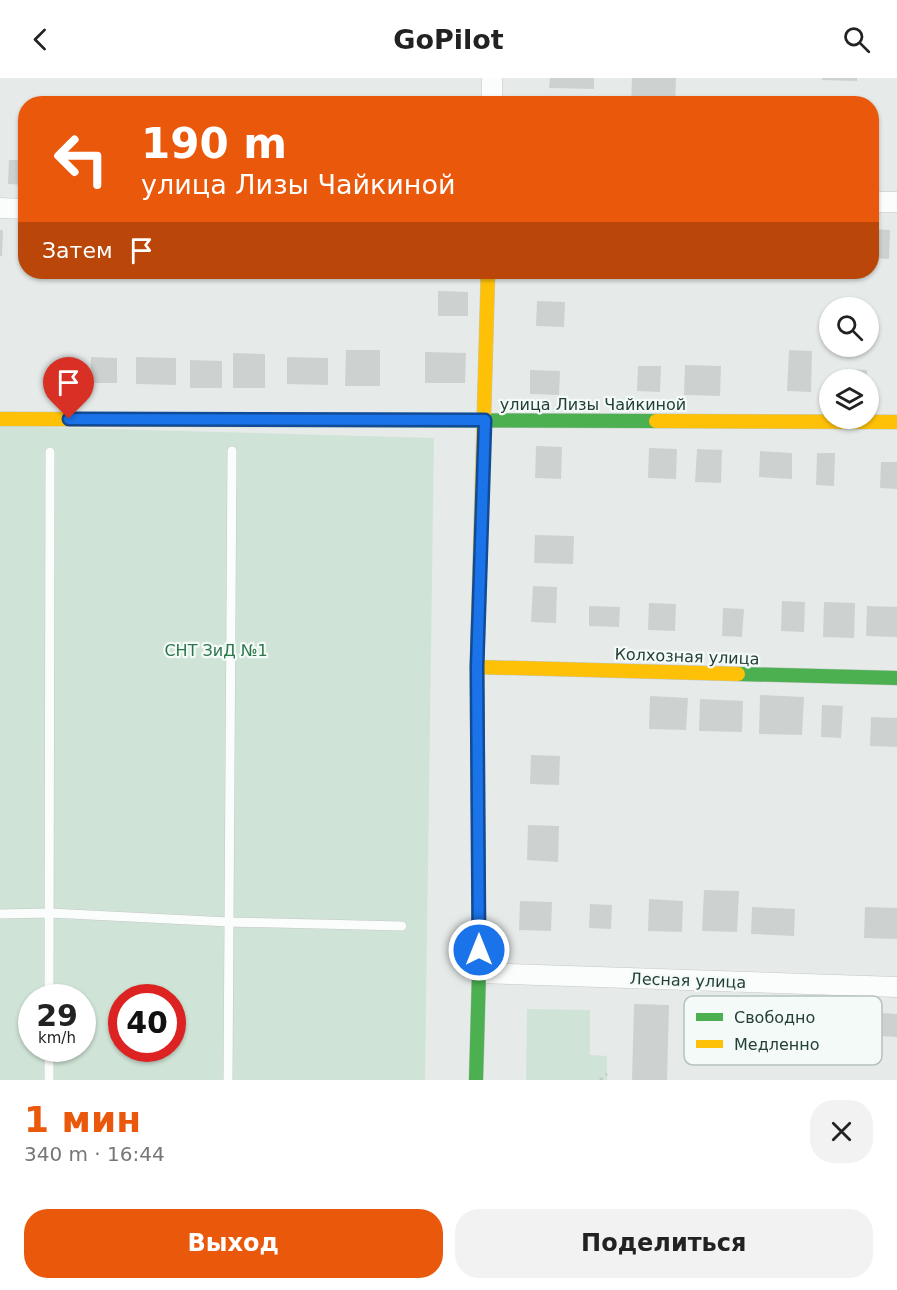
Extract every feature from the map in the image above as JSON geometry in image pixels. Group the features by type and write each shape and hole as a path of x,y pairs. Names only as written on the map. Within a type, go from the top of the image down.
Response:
{"street":[{"path":"492,78 492,96"},
{"path":"879,202 897,202"},
{"path":"0,208 18,208"},
{"path":"476,1080 479,973 477,667 488,279"},
{"name":"улица Лизы Чайкиной","path":"0,419 897,422"},
{"name":"Колхозная улица","path":"477,667 897,678"},
{"name":"Лесная улица","path":"479,973 897,987"}],"lane":[{"path":"228,1080 232,451"},
{"path":"49,984 50,452"},
{"path":"0,914 50,913 229,922 402,926"},
{"path":"49,1062 49,1080"}],"path":[{"path":"600,1080 607,1074"}],"green space":[{"name":"СНТ ЗиД №1","path":"0,426 434,438 425,1080 0,1080"},
{"path":"527,1009 590,1010 590,1055 607,1056 607,1080 526,1080"}],"building":[{"path":"550,78 594,78 594,89 549,88"},
{"path":"632,78 676,78 675,96 631,96"},
{"path":"822,78 857,78 857,81 822,80"},
{"path":"9,160 18,160 18,185 8,184"},
{"path":"879,229 890,230 889,259 879,258"},
{"path":"0,230 3,230 2,256 0,256"},
{"path":"438,291 468,292 468,316 438,316"},
{"path":"537,301 565,302 564,327 536,326"},
{"path":"346,350 380,350 380,386 345,386"},
{"path":"789,350 812,351 811,392 787,391"},
{"path":"425,352 466,353 465,383 425,383"},
{"path":"233,353 265,354 265,388 233,388"},
{"path":"91,357 117,358 117,383 90,383"},
{"path":"136,357 176,358 176,385 136,384"},
{"path":"287,357 328,358 328,385 287,384"},
{"path":"190,360 222,361 222,388 190,388"},
{"path":"685,365 721,366 720,396 684,395"},
{"path":"638,366 661,366 660,392 637,391"},
{"path":"530,370 560,371 559,395 530,394"},
{"path":"536,446 562,447 561,479 535,478"},
{"path":"649,448 677,449 676,479 648,478"},
{"path":"697,449 722,450 721,483 695,482"},
{"path":"760,451 792,453 792,479 759,477"},
{"path":"817,453 835,453 834,486 816,485"},
{"path":"881,462 897,462 897,489 880,488"},
{"path":"535,535 574,536 573,564 534,563"},
{"path":"533,586 557,587 556,623 531,622"},
{"path":"782,601 805,602 804,632 781,631"},
{"path":"824,602 855,603 854,638 823,637"},
{"path":"649,603 676,604 675,631 648,630"},
{"path":"589,606 620,607 619,627 589,626"},
{"path":"867,606 897,607 897,637 866,636"},
{"path":"723,608 744,609 742,637 722,636"},
{"path":"760,695 804,697 802,735 759,734"},
{"path":"650,696 688,698 686,730 649,729"},
{"path":"700,699 743,701 742,732 699,731"},
{"path":"822,705 843,706 841,738 821,737"},
{"path":"871,717 897,718 897,747 870,746"},
{"path":"531,755 560,756 559,785 530,784"},
{"path":"528,825 559,826 558,862 527,860"},
{"path":"704,890 739,891 737,932 702,931"},
{"path":"649,899 683,901 682,932 648,931"},
{"path":"520,901 552,902 551,931 519,930"},
{"path":"590,904 612,905 611,929 589,928"},
{"path":"752,907 795,909 794,936 751,934"},
{"path":"865,907 897,908 897,939 864,938"},
{"path":"634,1004 669,1005 667,1080 632,1080"},
{"path":"882,1013 897,1014 897,1037 882,1036"}],"traffic: fast":[{"path":"313,420 656,421"},
{"path":"476,1080 479,973 478,625"},
{"path":"738,674 897,678"}],"traffic: slow":[{"path":"478,625 488,279"},
{"path":"0,419 313,420"},
{"path":"656,421 897,422"},
{"path":"477,667 738,674"}],"route":[{"path":"69,419 485,420 477,667 479,950"}]}
